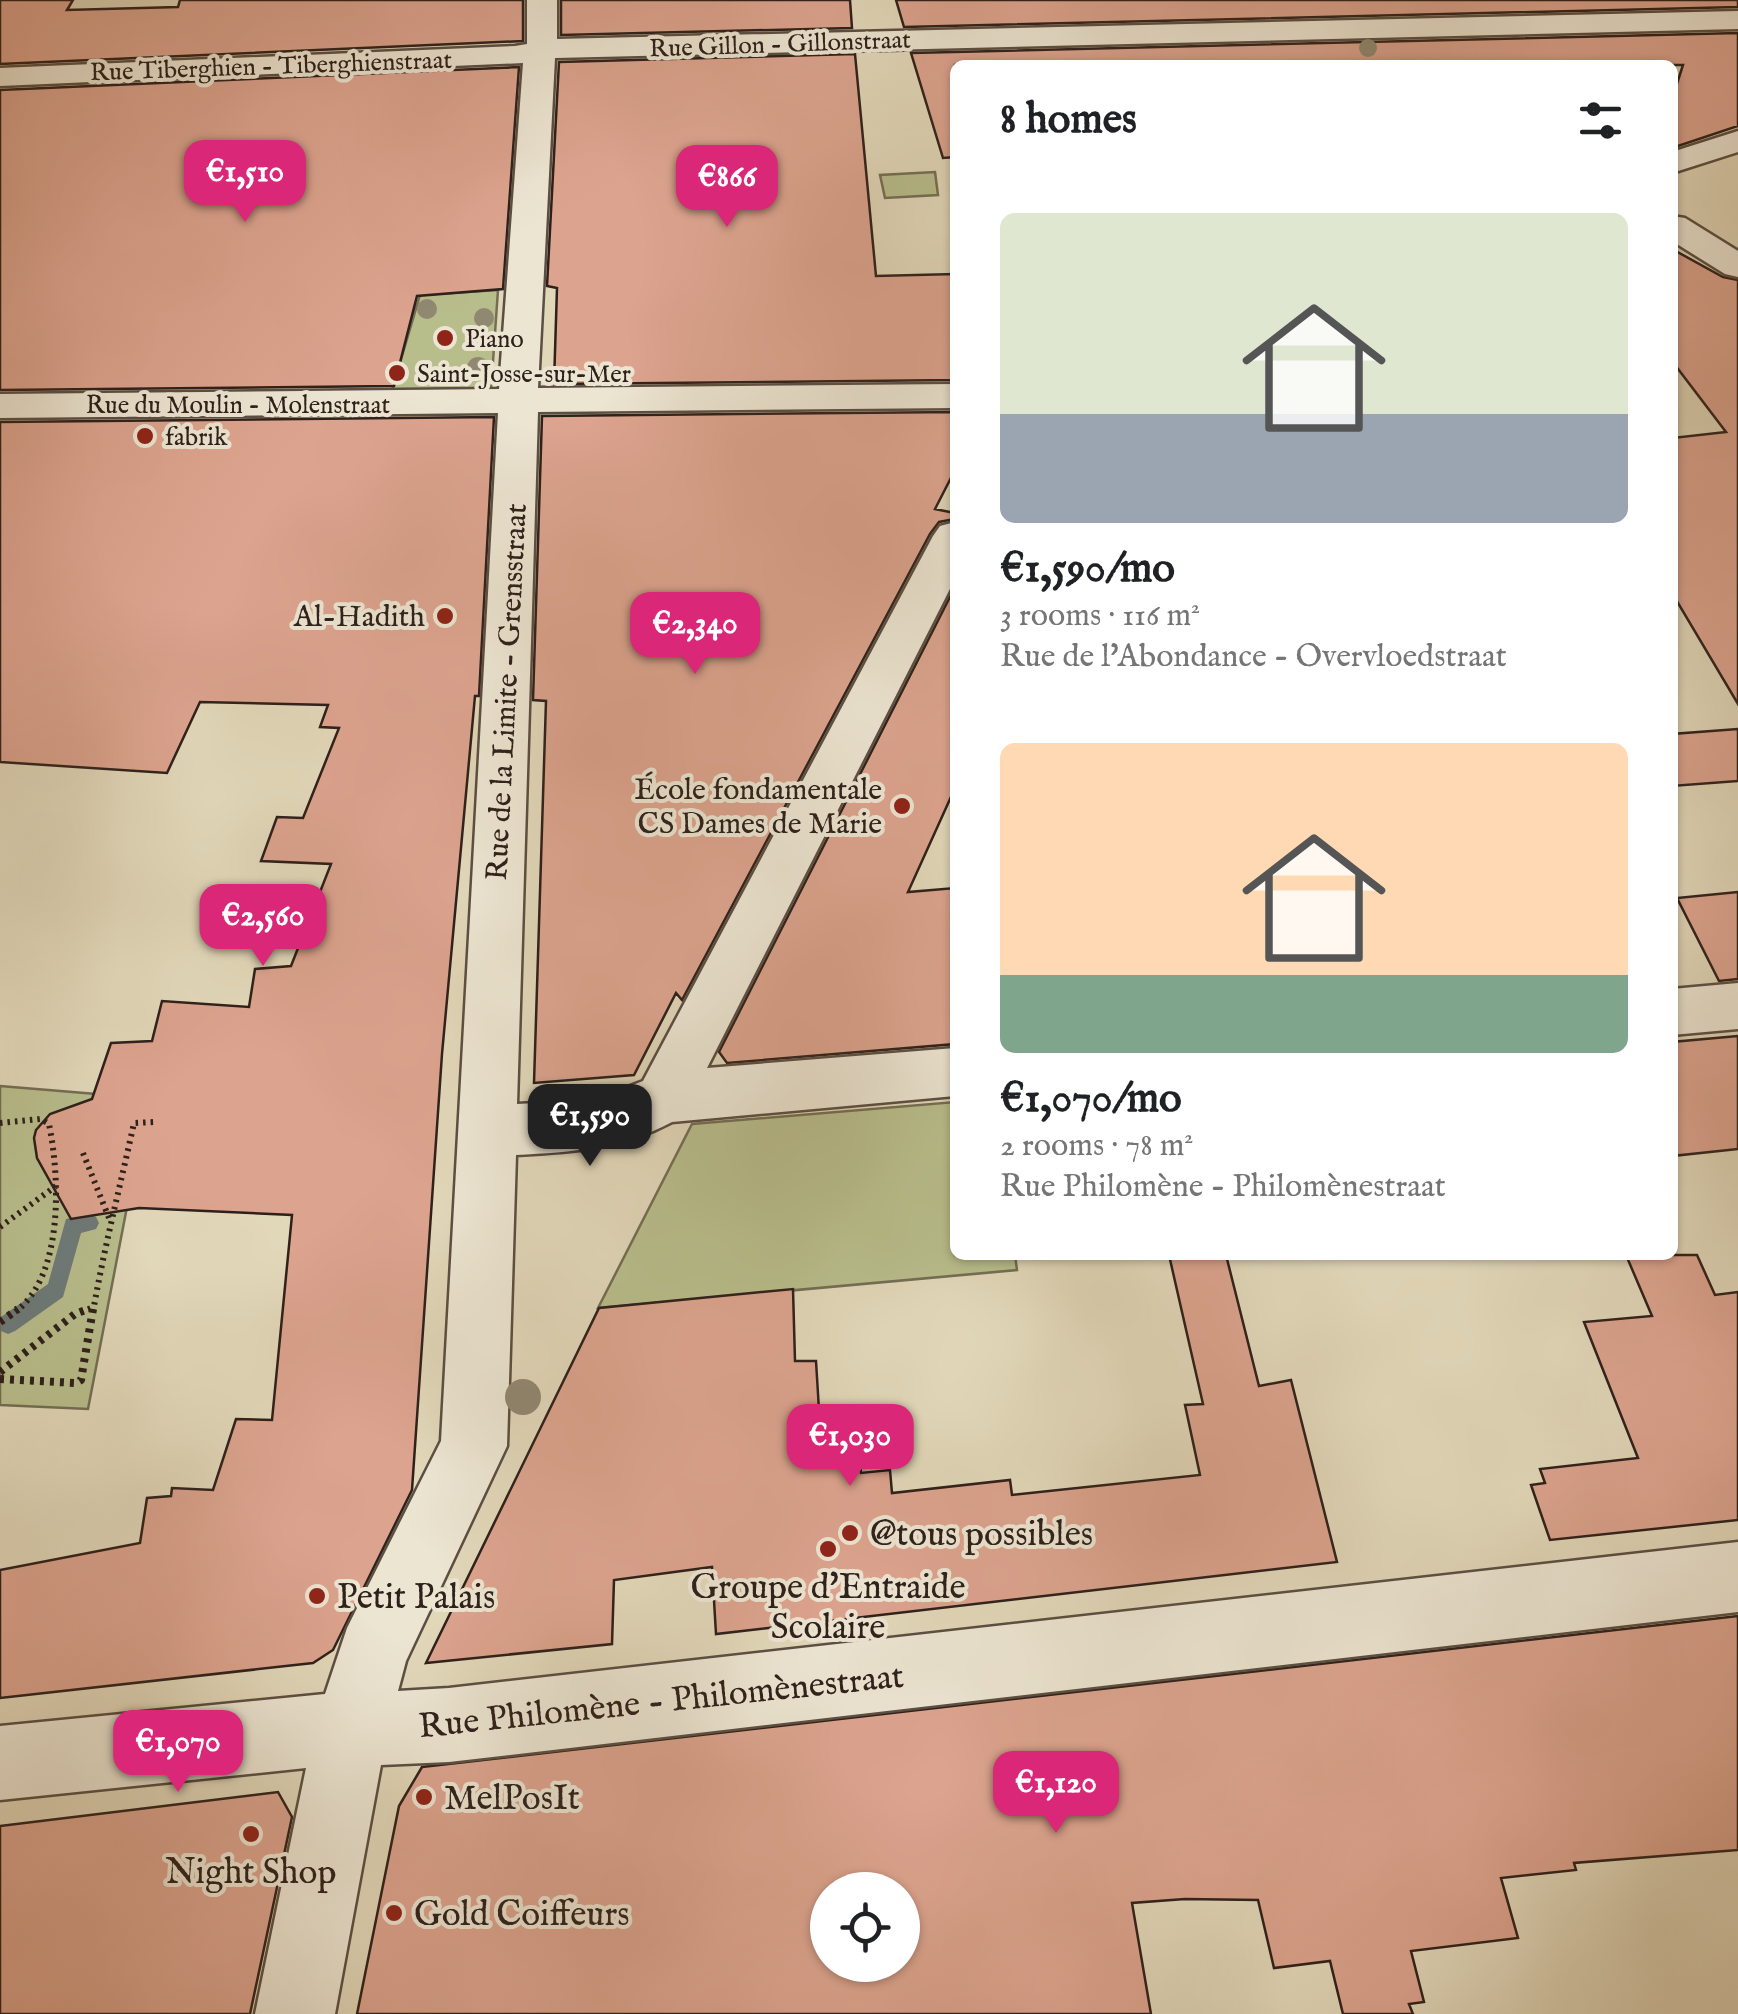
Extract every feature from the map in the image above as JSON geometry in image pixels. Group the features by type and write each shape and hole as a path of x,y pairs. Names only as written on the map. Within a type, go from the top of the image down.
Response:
{"street":[{"name":"Rue de la Limite - Grensstraat","path":"295,2014 350,1732 378,1637 474,1446 519,402 542,0"},
{"path":"1318,0 1408,57"},
{"name":"Rue Gillon - Gillonstraat","path":"542,50 1738,20"},
{"name":"Rue Tiberghien - Tiberghienstraat","path":"0,77 515,55 542,50"},
{"path":"1678,161 1738,141"},
{"path":"1678,230 1738,266"},
{"name":"Rue du Moulin - Molenstraat","path":"0,406 950,396"},
{"path":"663,1098 950,546"},
{"path":"1678,1011 1738,1006"},
{"path":"488,1131 594,1125 631,1115 663,1098 950,1072"},
{"name":"Rue Philomène - Philomènestraat","path":"0,1762 274,1733 449,1726 1738,1577"}],"path":[{"path":"0,1123 42,1120 49,1124 57,1186 56,1215 34,1296 0,1322"},
{"path":"0,1375 76,1383 81,1380 109,1218 134,1122 154,1122"},
{"path":"84,1153 109,1218"},
{"path":"0,1227 57,1186"},
{"path":"0,1375 75,1314 94,1308"}],"green space":[{"path":"935,172 938,195 885,198 880,175"},
{"path":"498,290 491,390 392,390 420,295"},
{"path":"0,1086 132,1097 138,1150 88,1409 0,1405"},
{"path":"950,1102 950,1260 1016,1260 1017,1270 598,1308 692,1124"}],"building":[{"path":"0,0 73,0 67,10 178,7 180,0 523,0 523,41 0,64"},
{"path":"561,0 850,0 852,28 561,35"},
{"path":"896,0 1738,0 1738,7 904,27"},
{"path":"1738,33 1738,126 1678,146 1678,80 1683,65 1678,65 1678,60 950,60 950,157 943,158 911,53"},
{"path":"855,54 876,276 950,274 950,380 554,384 557,288 547,286 559,62"},
{"path":"519,67 503,289 417,296 394,386 0,390 0,90"},
{"path":"1678,252 1723,277 1738,280 1738,704 1678,603 1678,437 1726,432 1678,369"},
{"path":"950,412 950,480 935,509 950,512 950,520 939,522 930,534 682,1000 676,993 634,1075 534,1083 546,701 533,700 542,416"},
{"path":"494,417 479,696 475,696 442,1054 412,1490 333,1650 313,1663 0,1698 0,1570 140,1543 147,1498 171,1496 172,1488 213,1490 236,1419 272,1420 292,1215 139,1208 71,1219 37,1158 34,1138 50,1114 92,1099 111,1043 152,1041 162,1001 249,1007 255,969 291,966 331,864 261,861 277,817 303,818 339,728 320,727 328,705 200,702 167,773 0,762 0,422"},
{"path":"950,597 950,799 908,892 950,888 950,1044 727,1063 719,1052"},
{"path":"1738,729 1738,781 1678,786 1678,734"},
{"path":"1738,892 1738,979 1719,981 1678,898"},
{"path":"1738,1036 1738,1149 1678,1155 1678,1041"},
{"path":"1678,1255 1697,1255 1715,1295 1738,1292 1738,1520 1550,1540 1531,1485 1545,1483 1540,1469 1638,1458 1584,1322 1652,1316 1628,1260 1678,1260"},
{"path":"1170,1260 1227,1260 1259,1386 1291,1380 1337,1562 716,1634 712,1567 614,1580 612,1644 426,1663 599,1308 793,1289 795,1361 816,1361 819,1410 855,1408 861,1473 890,1470 892,1493 1010,1480 1012,1495 1200,1475 1185,1405 1203,1404"},
{"path":"1738,1616 1738,1850 1574,1863 1576,1870 1501,1878 1518,1938 1411,1951 1424,2002 1409,2004 1413,2014 1343,2014 1330,1961 1274,1968 1258,1900 1185,1899 1132,1903 1151,2014 357,2014 399,1806 422,1767"},
{"path":"278,1792 292,1817 250,2014 0,2014 0,1826"}],"waterway":[{"path":"8,1324 56,1290 73,1225 89,1223"}],"place":[{"name":"Piano","path":"445,338"},
{"name":"Saint-Josse-sur-Mer","path":"397,373"},
{"name":"fabrik","path":"145,436"},
{"name":"Al-Hadith","path":"445,616"},
{"name":"École fondamentale CS Dames de Marie","path":"902,806"},
{"name":"@tous possibles","path":"850,1533"},
{"name":"Groupe d'Entraide Scolaire","path":"828,1549"},
{"name":"Petit Palais","path":"317,1596"},
{"name":"MelPosIt","path":"424,1797"},
{"name":"Night Shop","path":"251,1834"},
{"name":"Gold Coiffeurs","path":"394,1913"}]}
